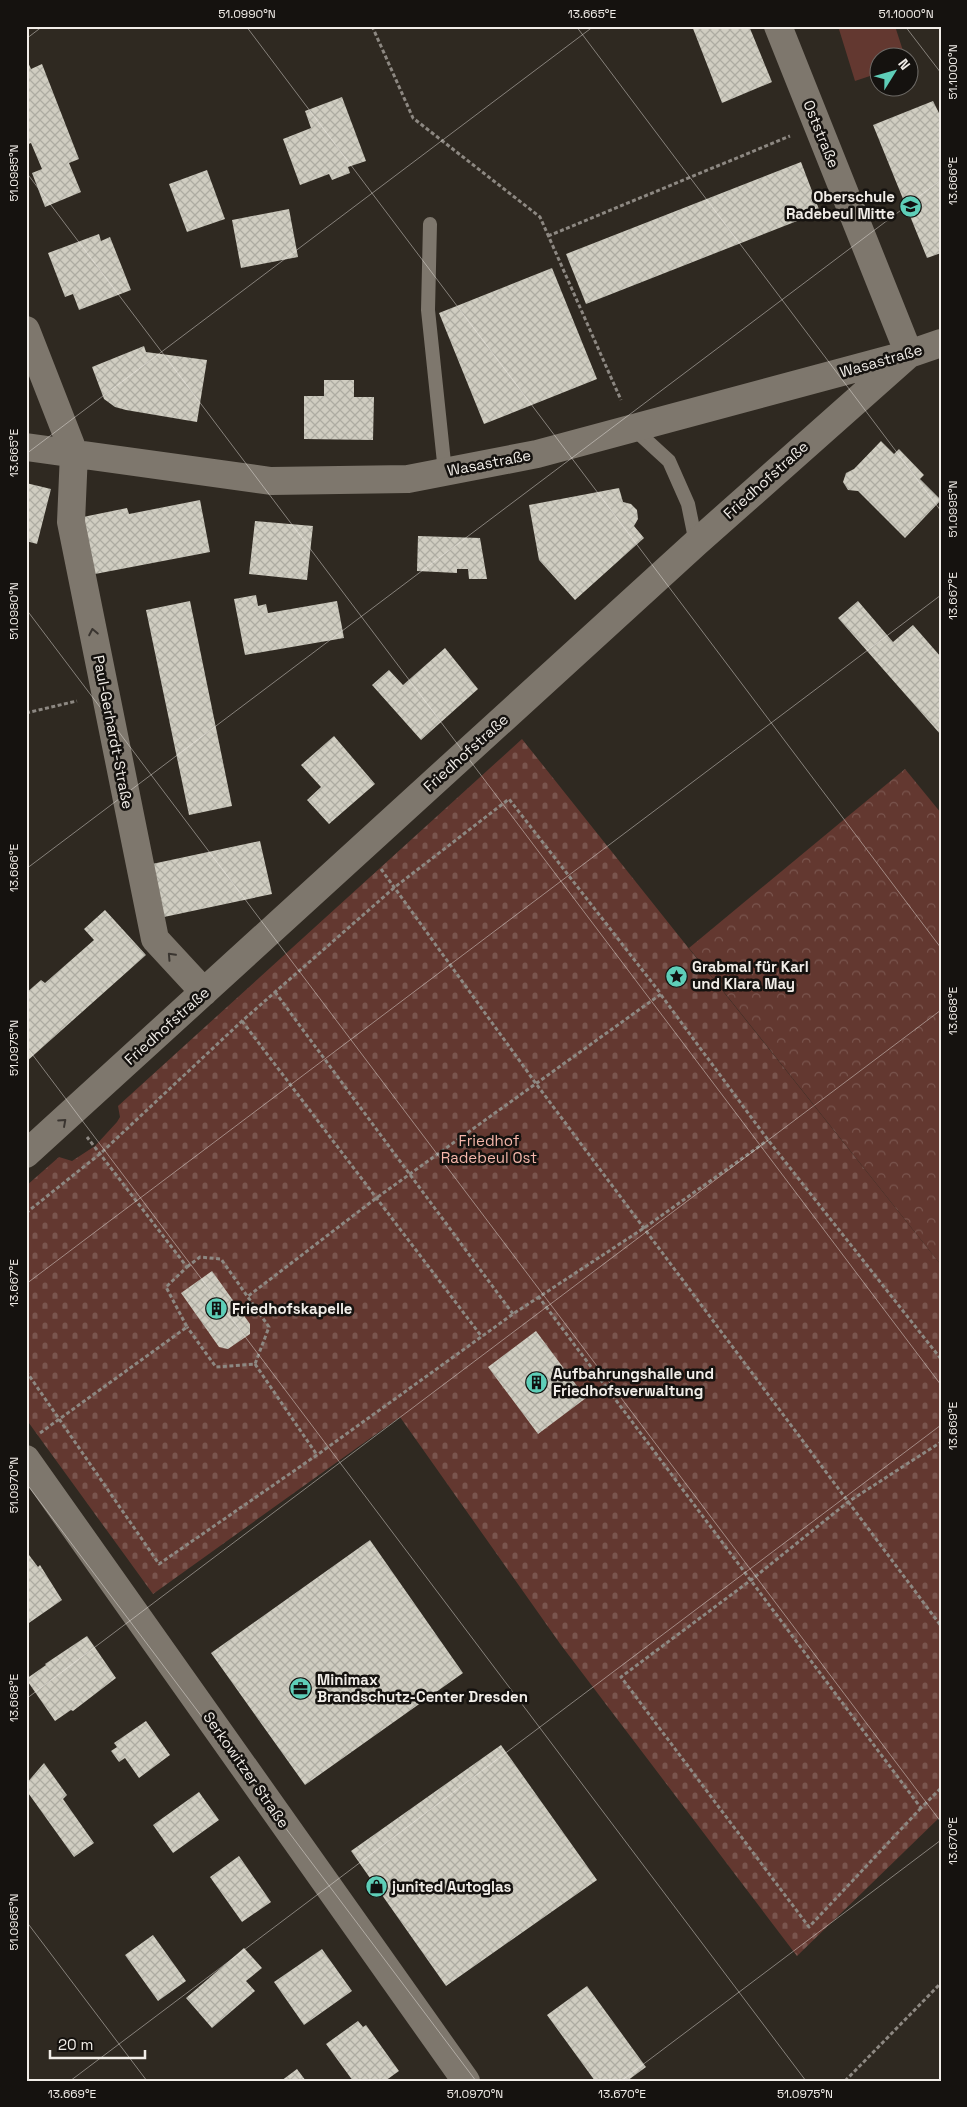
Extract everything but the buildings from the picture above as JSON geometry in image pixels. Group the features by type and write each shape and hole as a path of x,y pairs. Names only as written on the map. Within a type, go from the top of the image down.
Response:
{"street":[{"name":"Oststraße","path":"778,26 909,354"},
{"path":"26,330 74,453"},
{"name":"Wasastraße","path":"26,447 271,481 408,479 537,454 909,354 941,343"},
{"name":"Friedhofstraße","path":"26,1154 696,542 909,354"},
{"name":"Paul-Gerhardt-Straße","path":"74,453 71,522 155,939 204,992"},
{"name":"Serkowitzer Straße","path":"32,1447 466,2081"}],"lane":[{"path":"430,224 428,310 445,472"},
{"path":"633,428 669,461 688,504 696,542"}],"path":[{"path":"372,26 413,118 540,217 633,428"},
{"path":"548,236 817,125"},
{"path":"26,713 106,695"},
{"path":"26,1213 101,1153 242,1021 395,887 509,799 661,994 768,1140 941,1359"},
{"path":"361,849 395,887 537,1085 941,1626"},
{"path":"275,992 513,1314"},
{"path":"247,1297 375,1199 537,1085 661,994"},
{"path":"242,1021 375,1199 482,1337"},
{"path":"69,1116 101,1153 186,1267"},
{"path":"26,1371 159,1564 317,1455 538,1296 644,1228 768,1140"},
{"path":"200,1257 221,1259 269,1327 255,1364 216,1367 188,1328 166,1287 186,1267 200,1257"},
{"path":"538,1296 921,1808"},
{"path":"32,1447 59,1419 188,1328"},
{"path":"255,1364 317,1455"},
{"path":"941,1442 848,1502 751,1580 621,1677 809,1927 941,1788"},
{"path":"844,2081 941,1983"}],"green space":[{"path":"838,26 895,26 902,48 870,48 870,76 855,81"},
{"name":"Friedhof Radebeul Ost","path":"522,739 941,1265 941,1816 797,1956 561,1645 400,1417 153,1594 26,1419 26,1186 59,1157 72,1161 95,1146 120,1117 118,1106"},
{"path":"905,769 941,813 941,1265 689,948"}],"place":[{"name":"Oberschule Radebeul Mitte","path":"911,206"},
{"name":"Grabmal für Karl und Klara May","path":"676,976"},
{"name":"Friedhofskapelle","path":"216,1309"},
{"name":"Aufbahrungshalle und Friedhofsverwaltung","path":"537,1383"},
{"name":"Minimax Brandschutz-Center Dresden","path":"301,1689"},
{"name":"junited Autoglas","path":"376,1887"}]}
